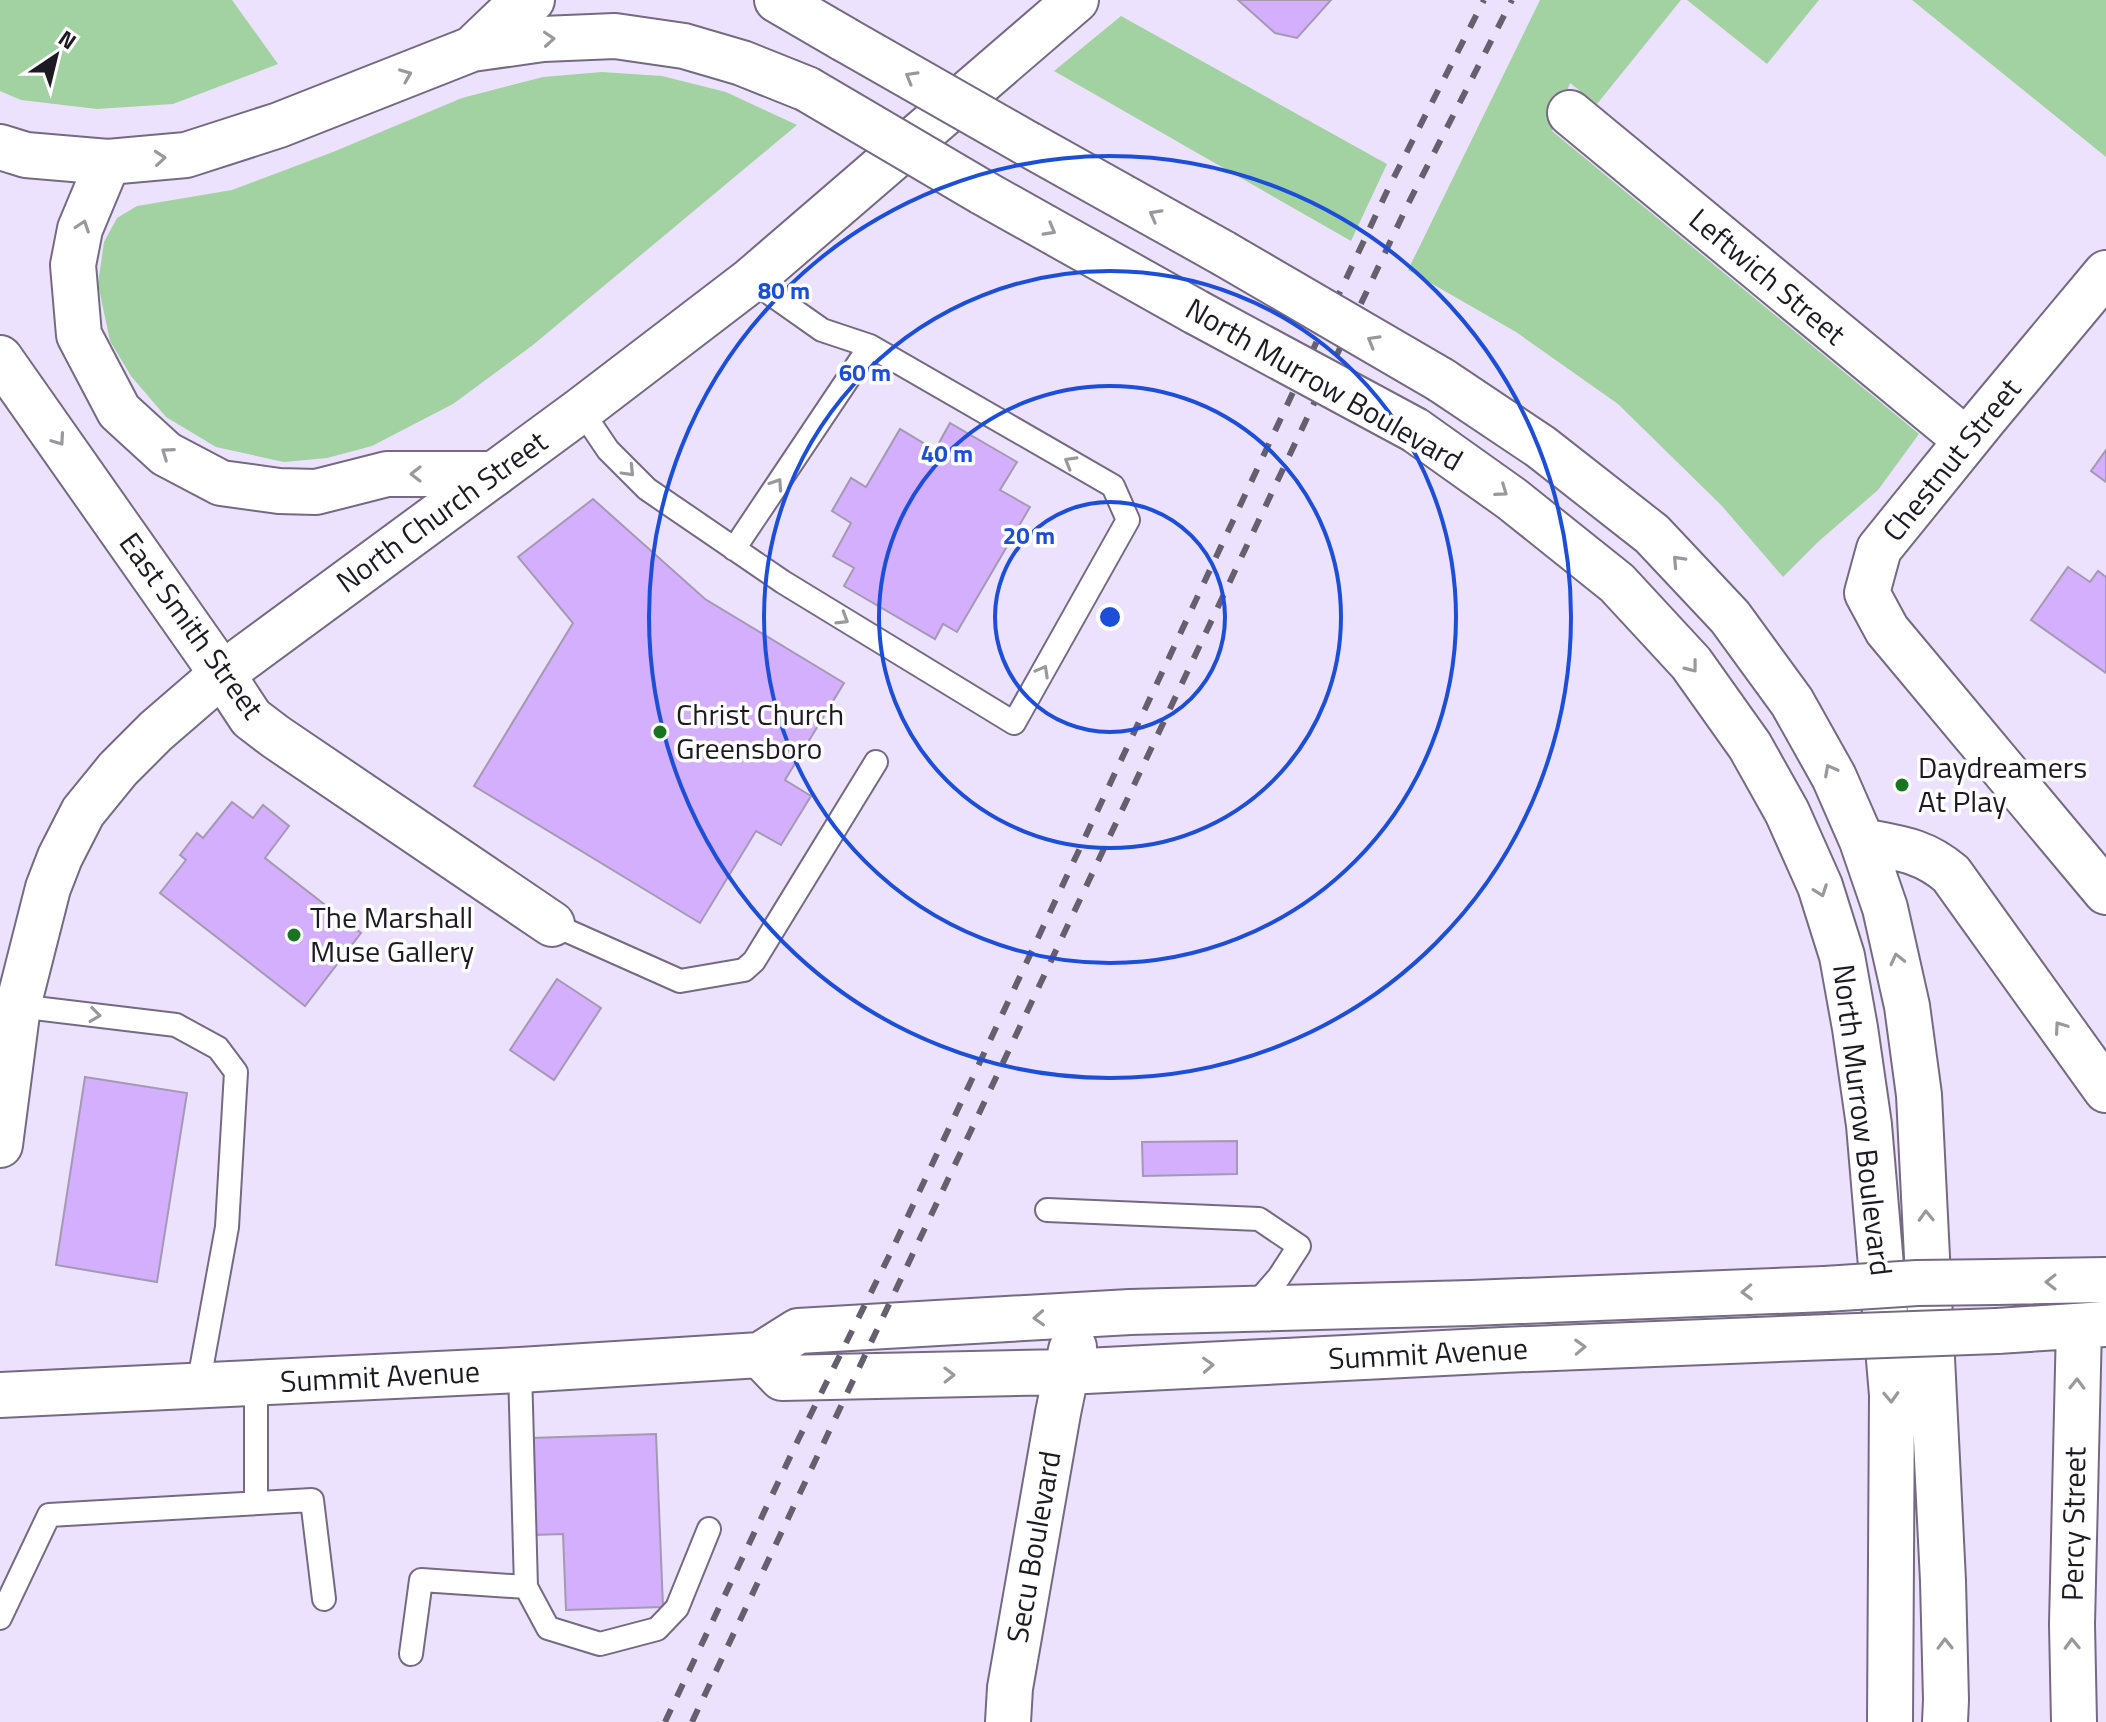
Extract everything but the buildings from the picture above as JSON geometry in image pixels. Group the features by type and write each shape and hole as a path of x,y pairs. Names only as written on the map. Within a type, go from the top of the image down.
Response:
{"main road":[{"path":"0,147 26,155 108,162 186,155 279,125 472,49 518,5 532,0"},
{"name":"North Murrow Boulevard","path":"777,0 1441,380 1541,447 1652,534 1730,617 1792,702 1834,777 1862,841 1888,922 1907,1006 1919,1095 1943,1581 1945,1722"},
{"name":"North Church Street","path":"0,1145 9,1005 60,857 83,812 118,769 222,674 581,410 751,280 1076,0"},
{"name":"North Murrow Boulevard","path":"472,49 543,39 615,36 684,46 742,63 807,89 982,192 1415,430 1512,499 1617,583 1691,663 1750,746 1787,812 1820,886 1842,956 1869,1125 1892,1395 1890,1722"},
{"name":"Leftwich Street","path":"1570,113 1966,440"},
{"path":"108,162 80,229 73,265 79,335 119,411 166,454 221,483 279,491 316,492 387,474 494,474"},
{"name":"Chestnut Street","path":"2106,273 1879,549 1867,593 1887,630 2106,892"},
{"name":"East Smith Street","path":"0,358 251,718 552,924"},
{"path":"1862,841 1906,849 1935,860 1951,874 2106,1090"},
{"name":"Summit Avenue","path":"0,1395 760,1355 798,1331 1130,1312 1471,1303 1917,1283 2106,1280"},
{"path":"1066,1372 1071,1350 1078,1343 1095,1339 1383,1328 1471,1303"},
{"name":"Summit Avenue","path":"760,1355 782,1378 1066,1372 2093,1325"},
{"name":"Percy Street","path":"2074,1722 2072,1608 2093,1325"},
{"name":"Secu Boulevard","path":"1008,1722 1010,1688 1066,1372"}],"lane":[{"path":"581,410 608,450 647,489 783,582 1014,723 1128,520 1113,486 870,346 822,330 751,280"},
{"path":"734,549 870,346"},
{"path":"552,924 680,981 744,970 754,961 876,762"},
{"path":"9,1005 176,1025 218,1048 236,1072 227,1227 198,1386"},
{"path":"1047,1210 1259,1219 1299,1246 1279,1277 1250,1309"},
{"path":"520,1370 526,1587 548,1628 600,1644 657,1629 677,1608 709,1529"},
{"path":"256,1383 256,1503"},
{"path":"0,1618 49,1515 312,1500 324,1599"},
{"path":"411,1654 421,1580 526,1587"}],"green space":[{"path":"0,0 232,0 278,64 173,104 97,109 21,100 0,91"},
{"path":"1540,0 1681,0 1597,104 1570,83 1552,131 1919,434 1878,490 1783,577 1722,506 1618,404 1516,332 1408,270"},
{"path":"1687,0 1819,0 1767,64"},
{"path":"1912,0 2106,0 2106,157"},
{"path":"1121,16 1387,164 1351,241 1054,71"},
{"path":"602,72 662,76 726,92 797,125 533,345 453,404 372,446 327,458 284,462 216,447 166,417 131,376 110,341 98,284 104,242 117,218 137,206 232,190 462,98 543,77"}],"railway":[{"path":"665,1722 893,1248 1389,187 1484,0"},
{"path":"692,1722 1408,204 1512,0"}],"place":[{"name":"Christ Church Greensboro","path":"660,732"},
{"name":"Daydreamers At Play","path":"1902,785"},
{"name":"The Marshall Muse Gallery","path":"294,935"}]}
